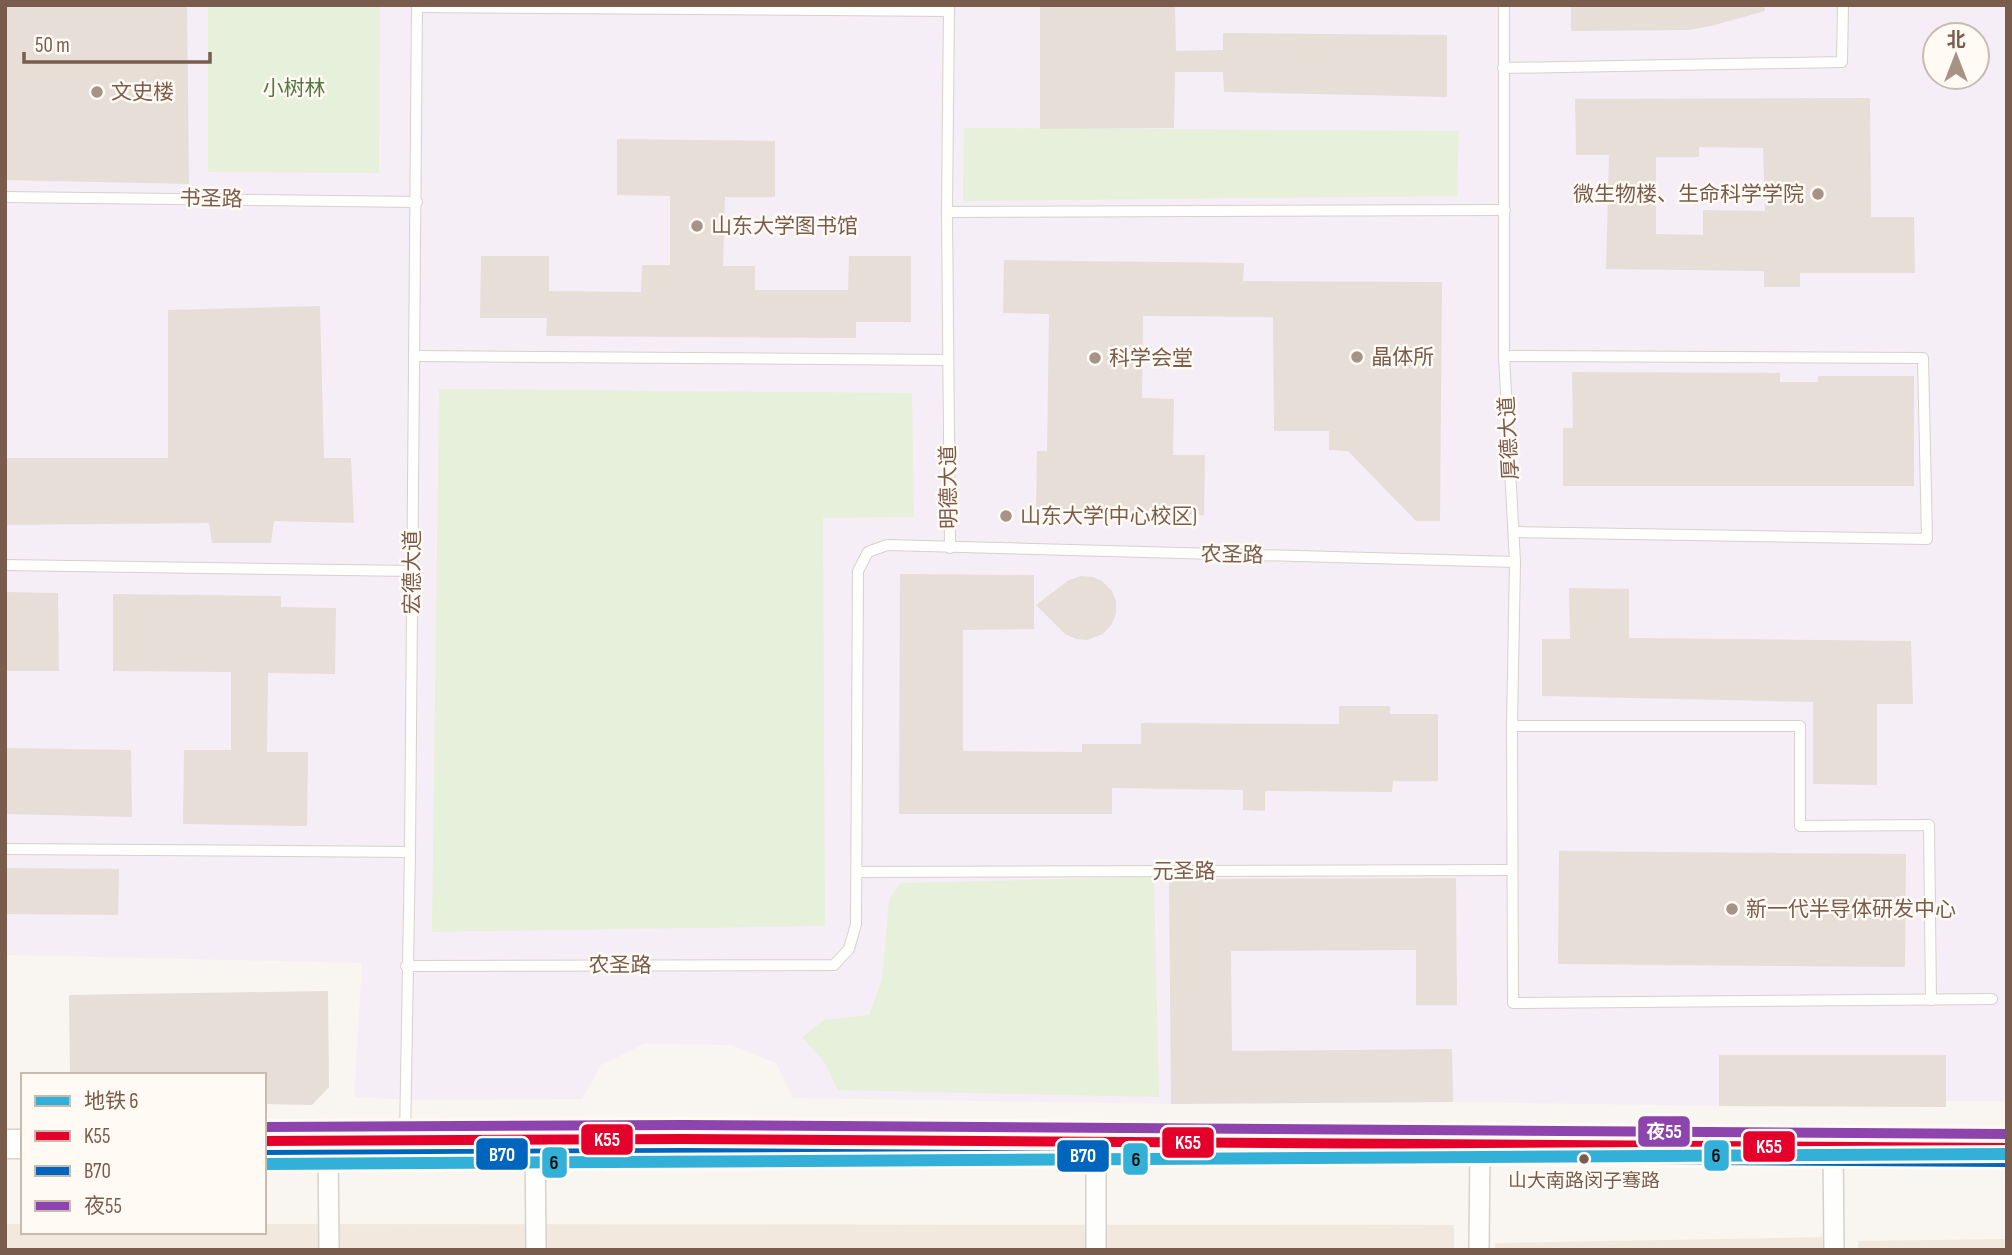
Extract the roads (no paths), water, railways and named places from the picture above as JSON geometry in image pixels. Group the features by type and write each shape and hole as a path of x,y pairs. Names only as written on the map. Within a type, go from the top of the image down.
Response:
{"main road":[{"path":"266,1141 535,1139 2007,1148"}],"street":[{"path":"535,1139 536,1250"},
{"path":"328,1140 329,1250"},
{"path":"1096,1142 1096,1250"},
{"path":"1479,1250 1480,1144"},
{"path":"1833,1147 1834,1250"}],"lane":[{"name":"厚德大道","path":"1504,5 1504,356 1515,562 1512,726 1513,1003 1931,1000"},
{"path":"1503,68 1842,62 1843,5"},
{"path":"417,6 949,8"},
{"name":"宏德大道","path":"405,1139 417,6"},
{"name":"明德大道","path":"834,965 849,949 856,924 858,571 868,552 887,545 950,548 947,360 949,8"},
{"name":"书圣路","path":"5,197 417,202"},
{"path":"947,212 1505,210"},
{"path":"414,356 947,360"},
{"path":"1504,356 1923,358 1927,539 1514,533"},
{"name":"农圣路","path":"950,548 1515,562"},
{"path":"5,565 411,571"},
{"path":"1512,726 1800,726 1800,826 1929,825 1931,1000 1992,999"},
{"path":"5,849 410,852"},
{"name":"元圣路","path":"857,872 1512,870"},
{"name":"农圣路","path":"406,966 834,965"}],"metro line":[{"name":"6","path":"266,1164 2007,1154"}],"place":[{"name":"文史楼","path":"97,92"},
{"name":"微生物楼、生命科学学院","path":"1818,194"},
{"name":"山东大学图书馆","path":"697,226"},
{"name":"晶体所","path":"1357,357"},
{"name":"科学会堂","path":"1095,358"},
{"name":"山东大学(中心校区)","path":"1006,516"},
{"name":"新一代半导体研发中心","path":"1732,909"},
{"name":"山大南路闵子骞路","path":"1584,1159"}],"park label":[{"name":"小树林","path":"294,88"}]}
